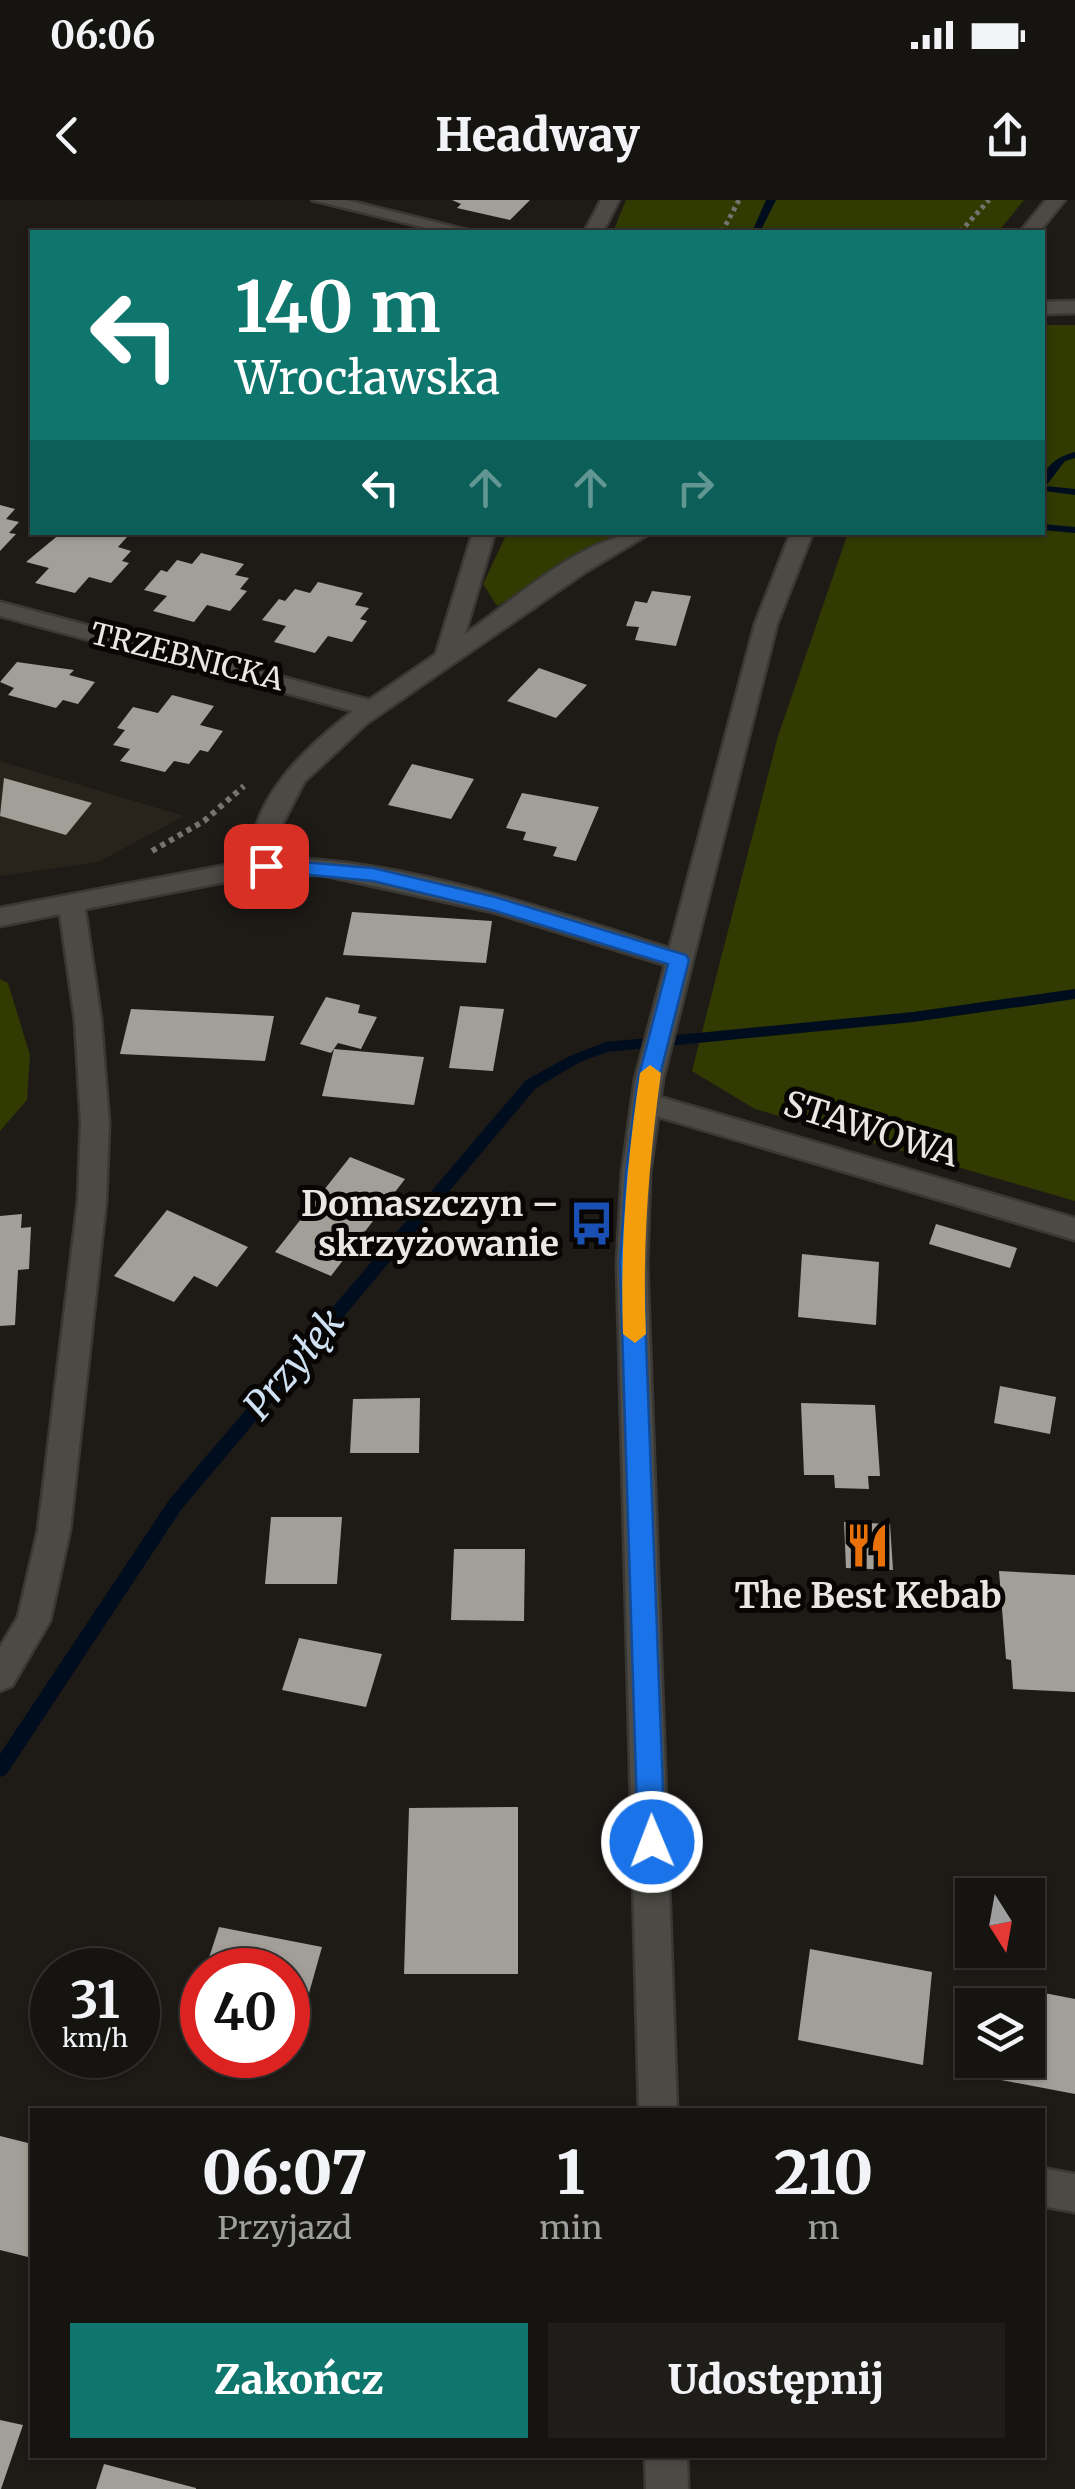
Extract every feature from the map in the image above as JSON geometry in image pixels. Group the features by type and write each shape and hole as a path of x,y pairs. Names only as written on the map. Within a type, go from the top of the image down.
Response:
{"street":[{"path":"321,200 457,230"},
{"path":"596,226 610,200"},
{"path":"1031,230 1056,200"},
{"path":"1045,308 1075,307"},
{"path":"448,656 483,535"},
{"path":"266,866 264,838 294,778 373,709 579,566 635,535"},
{"path":"658,2108 644,1552 632,1262 647,1091 766,624 801,535"},
{"name":"TRZEBNICKA","path":"0,609 373,709"},
{"path":"0,918 72,907 180,880 266,866 373,875 495,904 679,960"},
{"path":"0,1676 34,1621 54,1530 92,1201 95,1122 88,1020 72,907"},
{"name":"STAWOWA","path":"647,1091 1075,1229"},
{"path":"1045,2188 1075,2193"},
{"path":"666,2458 667,2489"}],"path":[{"path":"723,230 739,200"},
{"path":"962,230 989,200"}],"shaded area":[{"path":"0,761 184,816 98,862 0,876"}],"green space":[{"path":"626,200 1024,200 1000,230 614,230"},
{"path":"1045,325 1075,325 1075,1201 755,1109 692,1071 778,736 847,535 1045,535"},
{"path":"506,535 615,535 497,606 483,584"},
{"path":"0,979 8,983 30,1055 27,1100 0,1131"}],"building":[{"path":"452,200 530,200 510,220 457,208 461,204"},
{"path":"0,505 15,509 6,519 19,522 9,533 16,534 0,551"},
{"path":"59,535 127,537 118,547 131,551 122,561 129,563 111,583 89,577 75,593 35,583 49,568 26,562"},
{"path":"201,553 244,564 235,575 249,578 240,589 247,591 230,611 207,605 194,622 153,611 167,596 144,590 161,570 167,572 177,560 192,564"},
{"path":"318,582 363,593 355,605 369,608 360,619 367,621 352,642 328,636 315,653 274,642 286,626 262,620 279,599 285,601 295,589 310,593"},
{"path":"652,591 691,596 676,646 635,640 639,627 626,626 635,601 647,603"},
{"path":"17,662 74,670 69,675 95,682 78,704 63,700 56,708 8,695 14,688 0,682"},
{"path":"539,668 587,685 556,718 507,701"},
{"path":"172,695 214,706 200,725 223,731 208,752 200,750 189,764 174,761 165,772 120,761 130,749 113,745 125,730 117,728 133,707 158,713"},
{"path":"412,764 474,779 451,819 388,805"},
{"path":"4,778 92,803 66,835 0,816"},
{"path":"522,793 599,807 576,861 553,856 557,847 523,840 526,832 506,828"},
{"path":"352,912 492,921 486,963 343,955"},
{"path":"326,997 360,1005 358,1013 377,1017 361,1049 338,1043 331,1053 300,1044"},
{"path":"460,1006 504,1009 493,1071 449,1068"},
{"path":"131,1009 274,1016 265,1061 120,1054"},
{"path":"334,1049 424,1057 414,1105 322,1096"},
{"path":"350,1157 405,1179 331,1276 275,1252"},
{"path":"167,1210 248,1247 217,1287 194,1276 174,1302 114,1276"},
{"path":"22,1214 21,1228 31,1227 29,1269 18,1270 15,1325 0,1326 0,1216"},
{"path":"936,1224 1017,1248 1010,1268 929,1244"},
{"path":"802,1254 879,1262 876,1325 798,1317"},
{"path":"1000,1386 1056,1397 1050,1434 994,1423"},
{"path":"420,1398 419,1453 350,1453 353,1399"},
{"path":"801,1403 875,1405 880,1476 868,1476 869,1489 835,1488 834,1475 804,1475"},
{"path":"271,1517 342,1517 337,1584 265,1584"},
{"name":"The Best Kebab","path":"844,1522 890,1524 893,1570 846,1568"},
{"path":"454,1549 525,1549 524,1621 451,1620"},
{"path":"999,1571 1075,1575 1075,1692 1013,1689 1011,1660 1006,1659"},
{"path":"299,1638 382,1654 366,1707 282,1690"},
{"path":"518,1807 518,1974 404,1974 409,1808"},
{"path":"219,1927 322,1947 310,1989 310,1948 212,1948"},
{"path":"810,1949 932,1972 923,2065 798,2040"},
{"path":"1045,1993 1075,1999 1075,2094 1001,2080 1045,2078"},
{"path":"0,2136 30,2144 30,2258 0,2250"},
{"path":"0,2420 23,2425 1,2489 0,2489"},
{"path":"104,2464 196,2488 196,2489 96,2489"}],"waterway":[{"name":"Przyłęk","path":"757,230 771,200"},
{"path":"1045,481 1061,459 1075,455"},
{"path":"1049,489 1075,492"},
{"name":"Przyłęk","path":"1045,527 1075,530"},
{"name":"Przyłęk","path":"0,1769 175,1505 531,1084 606,1047 913,1017 1075,994"}],"slow traffic":[{"path":"635,1334 632,1262 636,1173 650,1073"}],"place":[{"name":"Domaszczyn – skrzyżowanie","path":"592,1224"},
{"name":"The Best Kebab","path":"868,1546"}],"route":[{"path":"266,866 373,875 495,904 679,960 649,1079 636,1173 632,1262 652,1842"}]}
